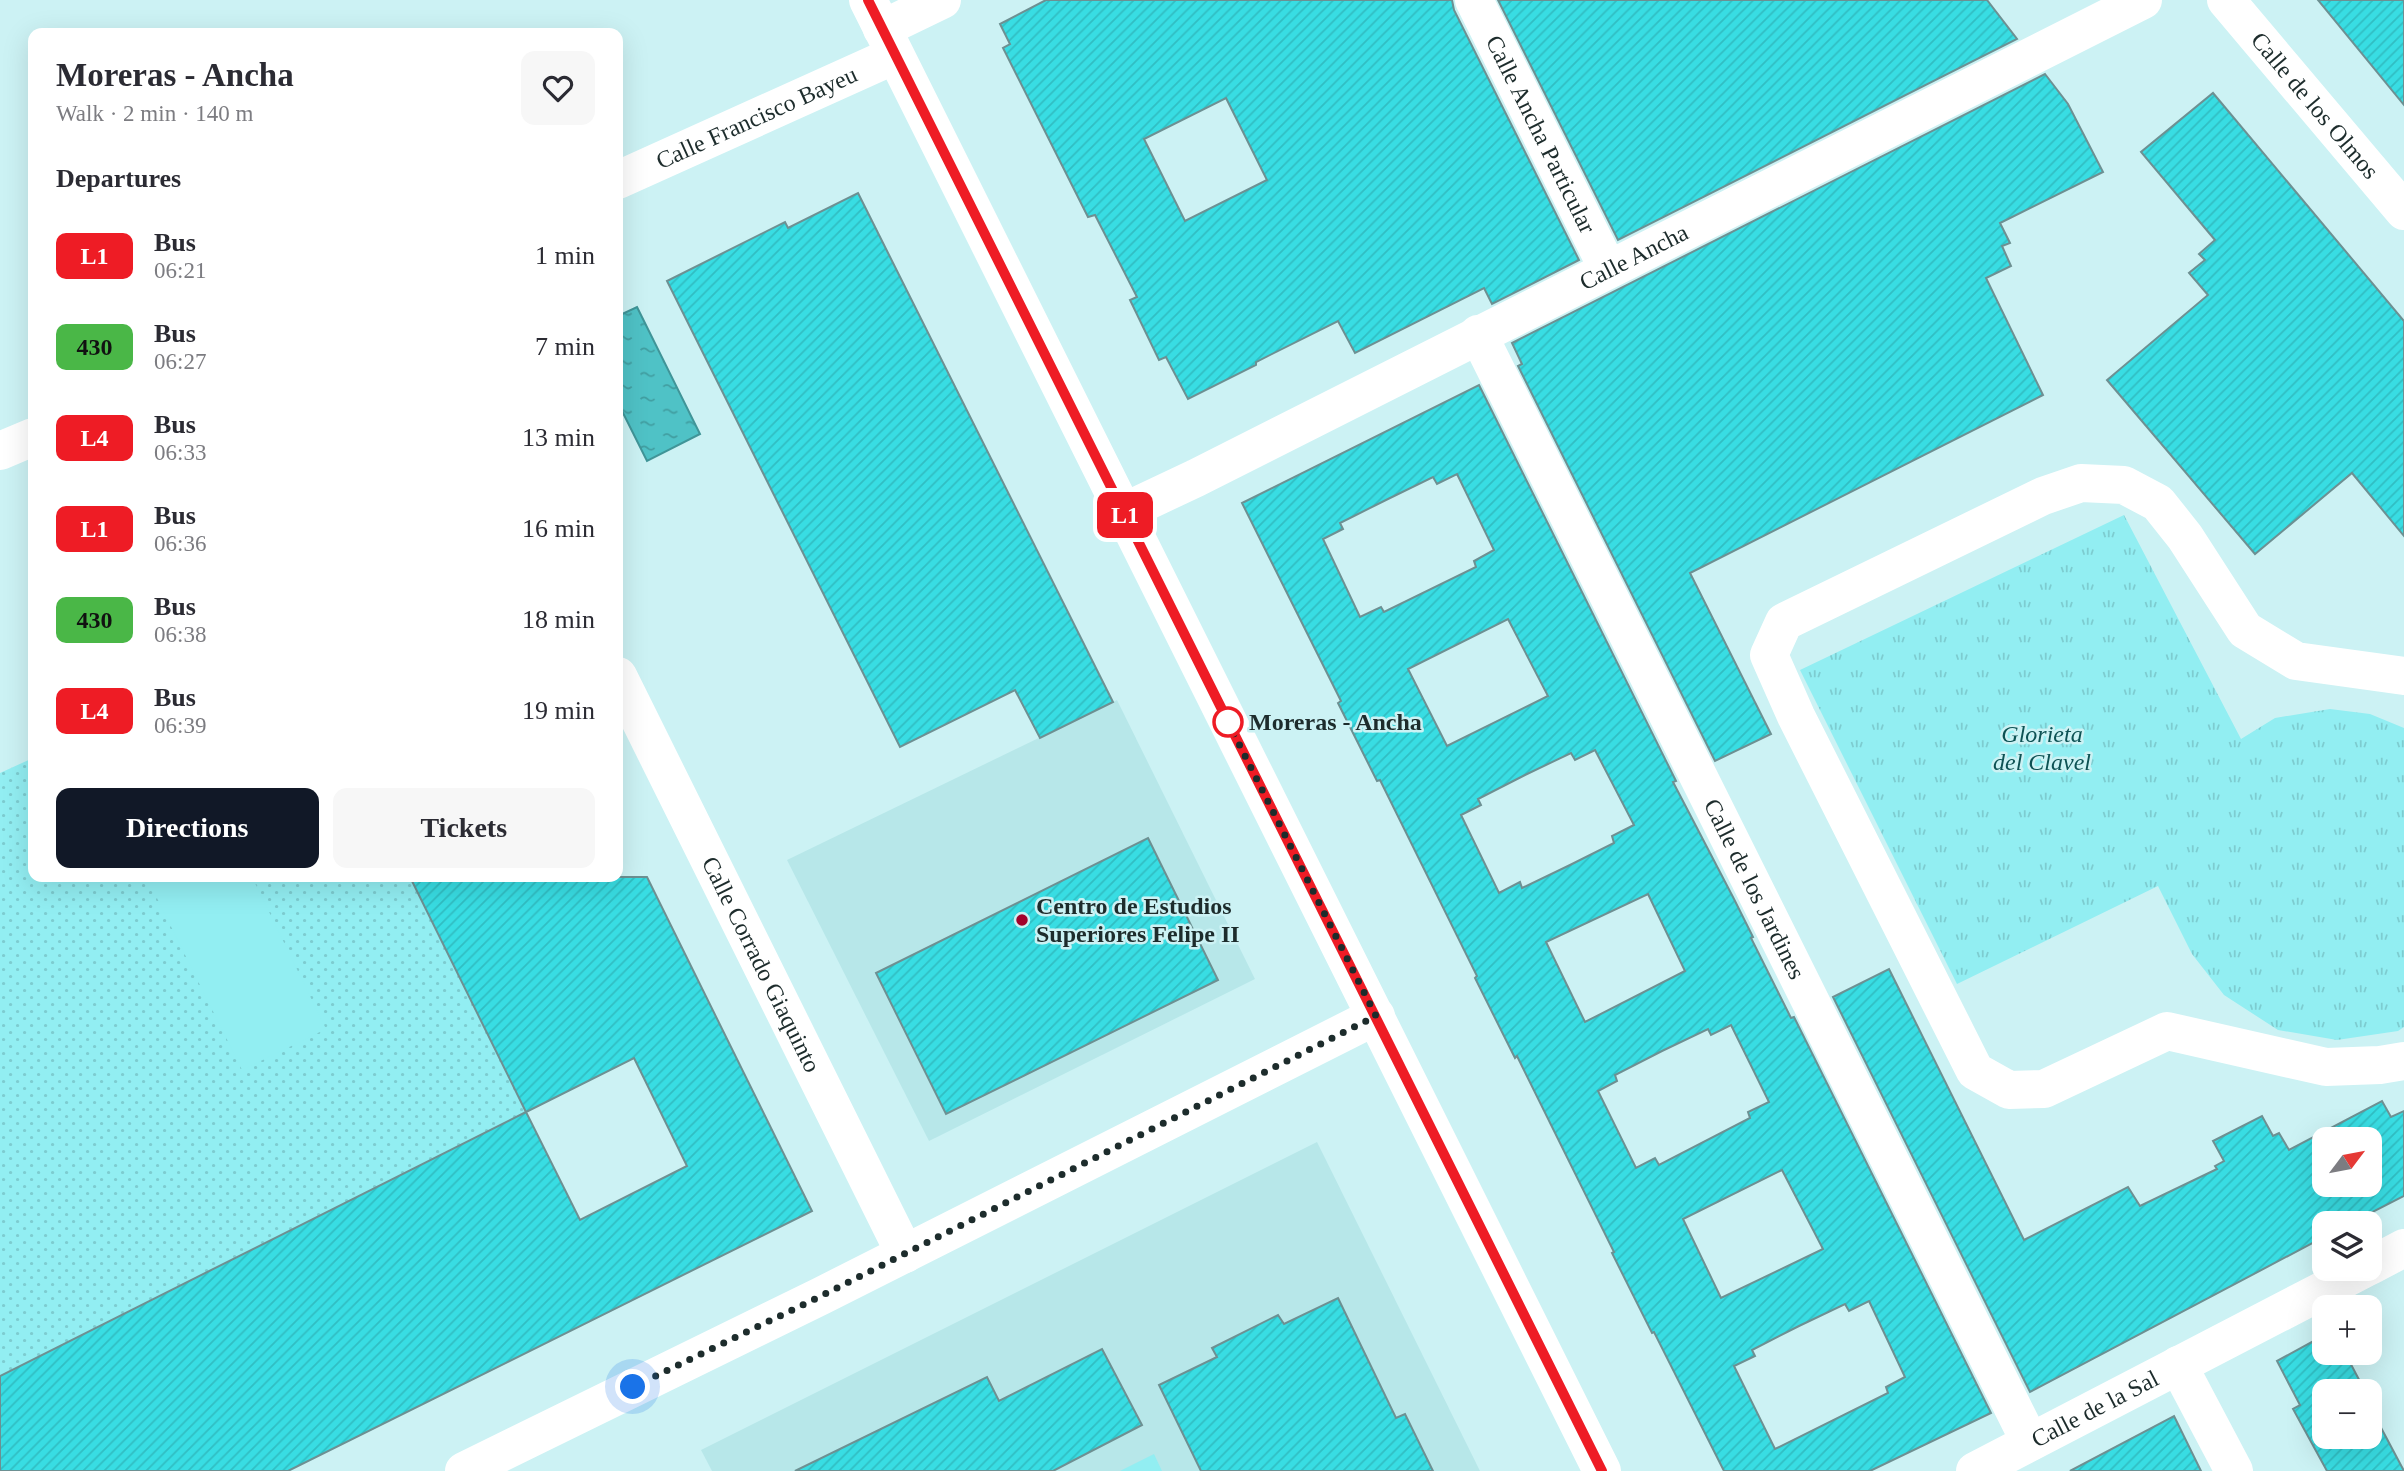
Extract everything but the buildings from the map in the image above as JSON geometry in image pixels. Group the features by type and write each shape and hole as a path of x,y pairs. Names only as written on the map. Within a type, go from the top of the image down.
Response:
{"street":[{"name":"Calle Francisco Bayeu","path":"623,177 882,28 942,0"},
{"name":"Calle Ancha Particular","path":"1474,0 1608,269"},
{"name":"Calle Ancha","path":"1124,512 2143,0"},
{"name":"Calle de los Olmos","path":"2226,0 2404,211"},
{"path":"882,28 1602,1471"},
{"name":"Calle de los Jardines","path":"1478,334 2030,1442"},
{"path":"0,451 28,439"},
{"path":"2404,676 2296,661 2245,630 2185,537 2158,503 2123,485 2081,483 2043,496 1784,622 1769,655 1796,716 1975,1071 2009,1090 2044,1089 2167,1031 2326,1067 2380,1065 2404,1061"},
{"name":"Calle Corrado Giaquinto","path":"623,686 905,1254"},
{"path":"464,1471 905,1254 1376,1016"},
{"path":"2382,1260 2404,1248"},
{"name":"Calle de la Sal","path":"1975,1471 2341,1281"},
{"name":"Calle de la Sal","path":"2178,1365 2234,1471"}],"shaded area":[{"name":"Centro de Estudios Superiores Felipe II","path":"1117,700 1255,979 929,1141 787,860"},
{"path":"1317,1142 1480,1471 712,1471 701,1450"}],"green space":[{"name":"Glorieta del Clavel","path":"2124,515 2241,739 2275,718 2330,709 2370,714 2404,728 2404,1027 2398,1031 2337,1040 2278,1030 2224,995 2192,954 2158,886 1957,984 1800,670"},
{"path":"28,760 28,882 412,882 526,1112 0,1376 0,773"},
{"path":"254,882 326,1029 242,1070 150,884"},
{"path":"1154,1454 1162,1471 1120,1471"}],"water":[{"path":"637,307 700,434 647,461 623,413 623,314"}],"bus line":[{"name":"L1","path":"868,0 1602,1471"}],"place":[{"name":"Moreras - Ancha","path":"1228,722"},
{"name":"Centro de Estudios Superiores Felipe II","path":"1022,920"}],"route":[{"path":"633,1387 984,1215 1376,1016 1228,722"}]}
